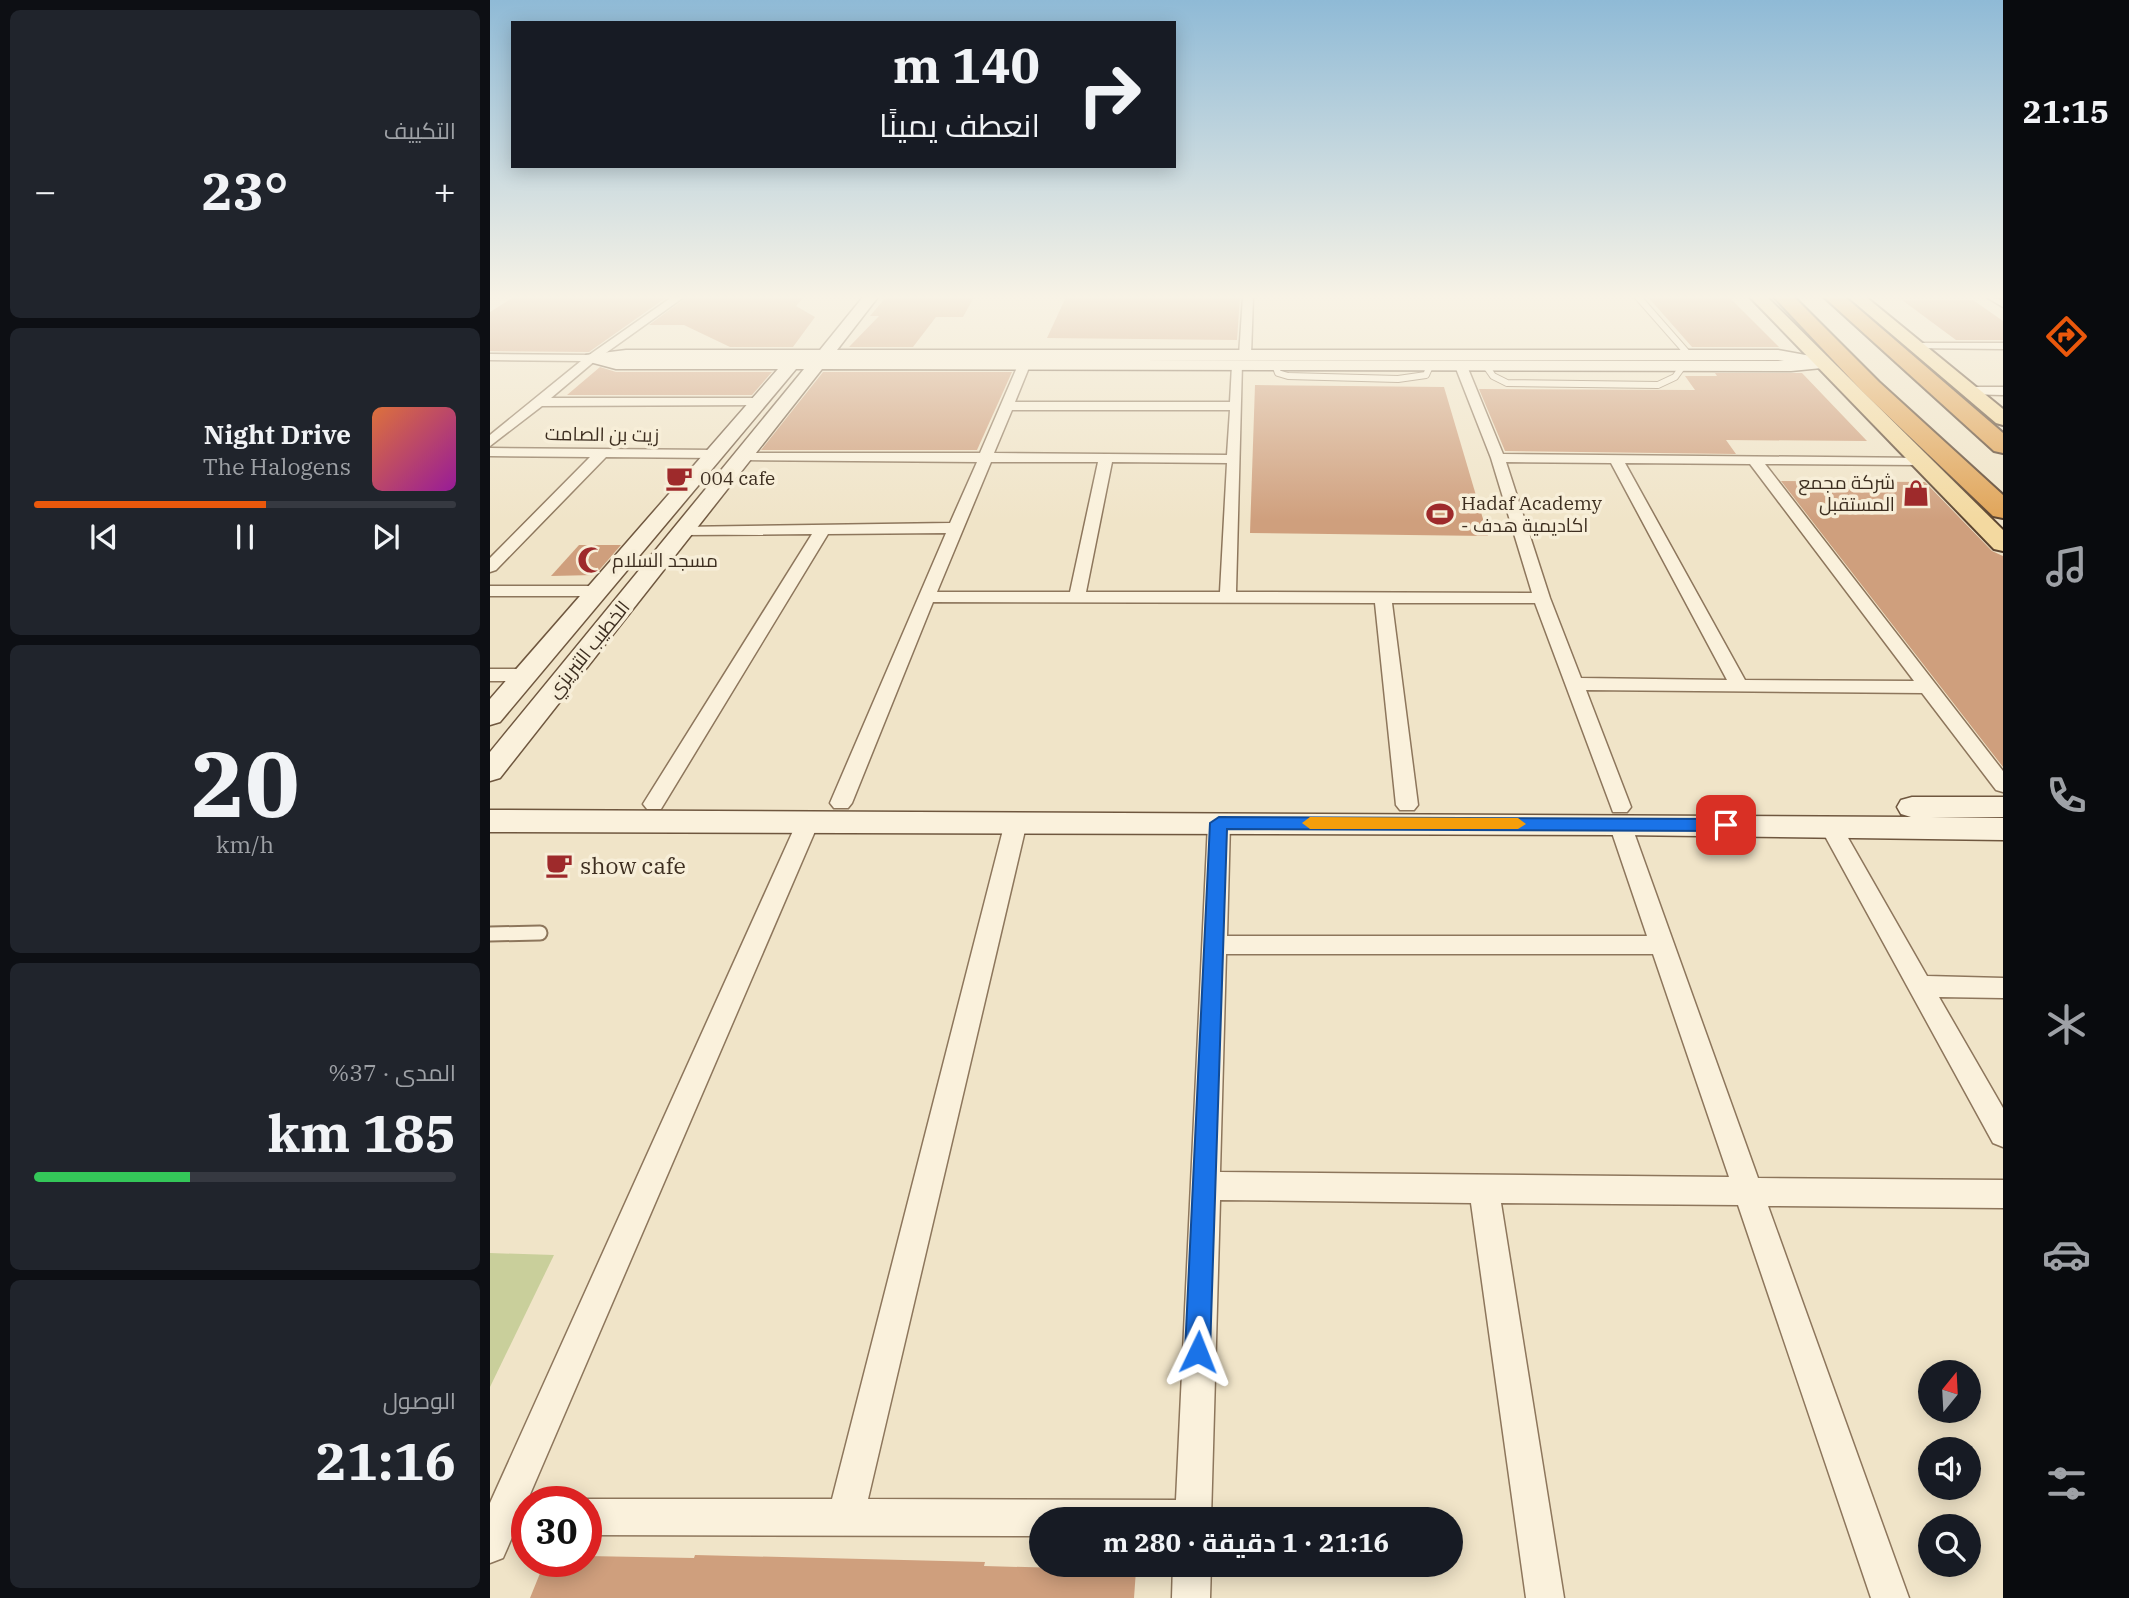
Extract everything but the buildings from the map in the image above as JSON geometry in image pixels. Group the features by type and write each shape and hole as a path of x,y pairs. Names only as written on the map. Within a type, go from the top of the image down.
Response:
{"highway":[{"path":"1856,372 2003,510"},
{"path":"1930,372 1959,394 2003,446"},
{"path":"1871,387 1952,439 2003,488"},
{"path":"1959,394 2003,455"},
{"path":"1960,470 2003,520"}],"main road":[{"path":"1831,372 2003,544"},
{"path":"1939,372 1959,394 2003,419"}],"street":[{"path":"490,442 575,372"},
{"name":"الخطيب التبريزي","path":"490,716 758,402 794,372"},
{"name":"الخطيب التبريزي","path":"490,771 744,456 800,372"},
{"path":"841,803 1021,372"},
{"path":"1227,597 1241,372"},
{"path":"1463,372 1498,458 1542,598 1620,815 1662,945 1890,1598"},
{"path":"1959,394 2003,391"},
{"path":"538,402 758,402"},
{"path":"1007,406 1237,405"},
{"name":"زيت بن الصامت","path":"490,452 714,454"},
{"path":"490,567 602,453"},
{"path":"744,456 1235,459"},
{"path":"1077,597 1106,458"},
{"path":"1498,458 1756,462 1920,461"},
{"path":"1616,460 1739,685"},
{"path":"1756,462 2003,785"},
{"path":"684,530 956,528"},
{"path":"654,804 823,529"},
{"path":"490,591 597,591"},
{"path":"927,597 1542,598"},
{"path":"1383,597 1407,806"},
{"path":"490,675 526,674"},
{"path":"1574,684 1927,687"},
{"path":"490,804 1407,806 1831,827 2003,829"},
{"path":"490,821 1219,823 2003,807"},
{"path":"506,1526 808,822"},
{"path":"845,1518 1016,822"},
{"path":"1193,1507 1203,1186 1219,823"},
{"path":"1831,827 2003,1133"},
{"path":"1213,945 1662,945"},
{"path":"1920,986 2003,988"},
{"path":"1203,1186 2003,1194"},
{"path":"1484,1189 1545,1598"},
{"path":"602,1517 1029,1519"},
{"path":"1191,1598 1192,1577"}],"lane":[{"path":"1277,372 1288,376 1398,379 1419,378 1427,372"},
{"path":"490,934 540,933"}],"green space":[{"path":"490,1253 554,1255 490,1387"}],"slow traffic":[{"path":"1310,823 1518,824"}],"place":[{"name":"004 cafe","path":"679,478"},
{"name":"شركة مجمع المستقبل","path":"1916,493"},
{"name":"Hadaf Academy - اكاديمية هدف","path":"1440,514"},
{"name":"مسجد السلام","path":"591,560"},
{"name":"show cafe","path":"559,865"}],"route":[{"path":"1198,1352 1219,823 1726,825"}]}
